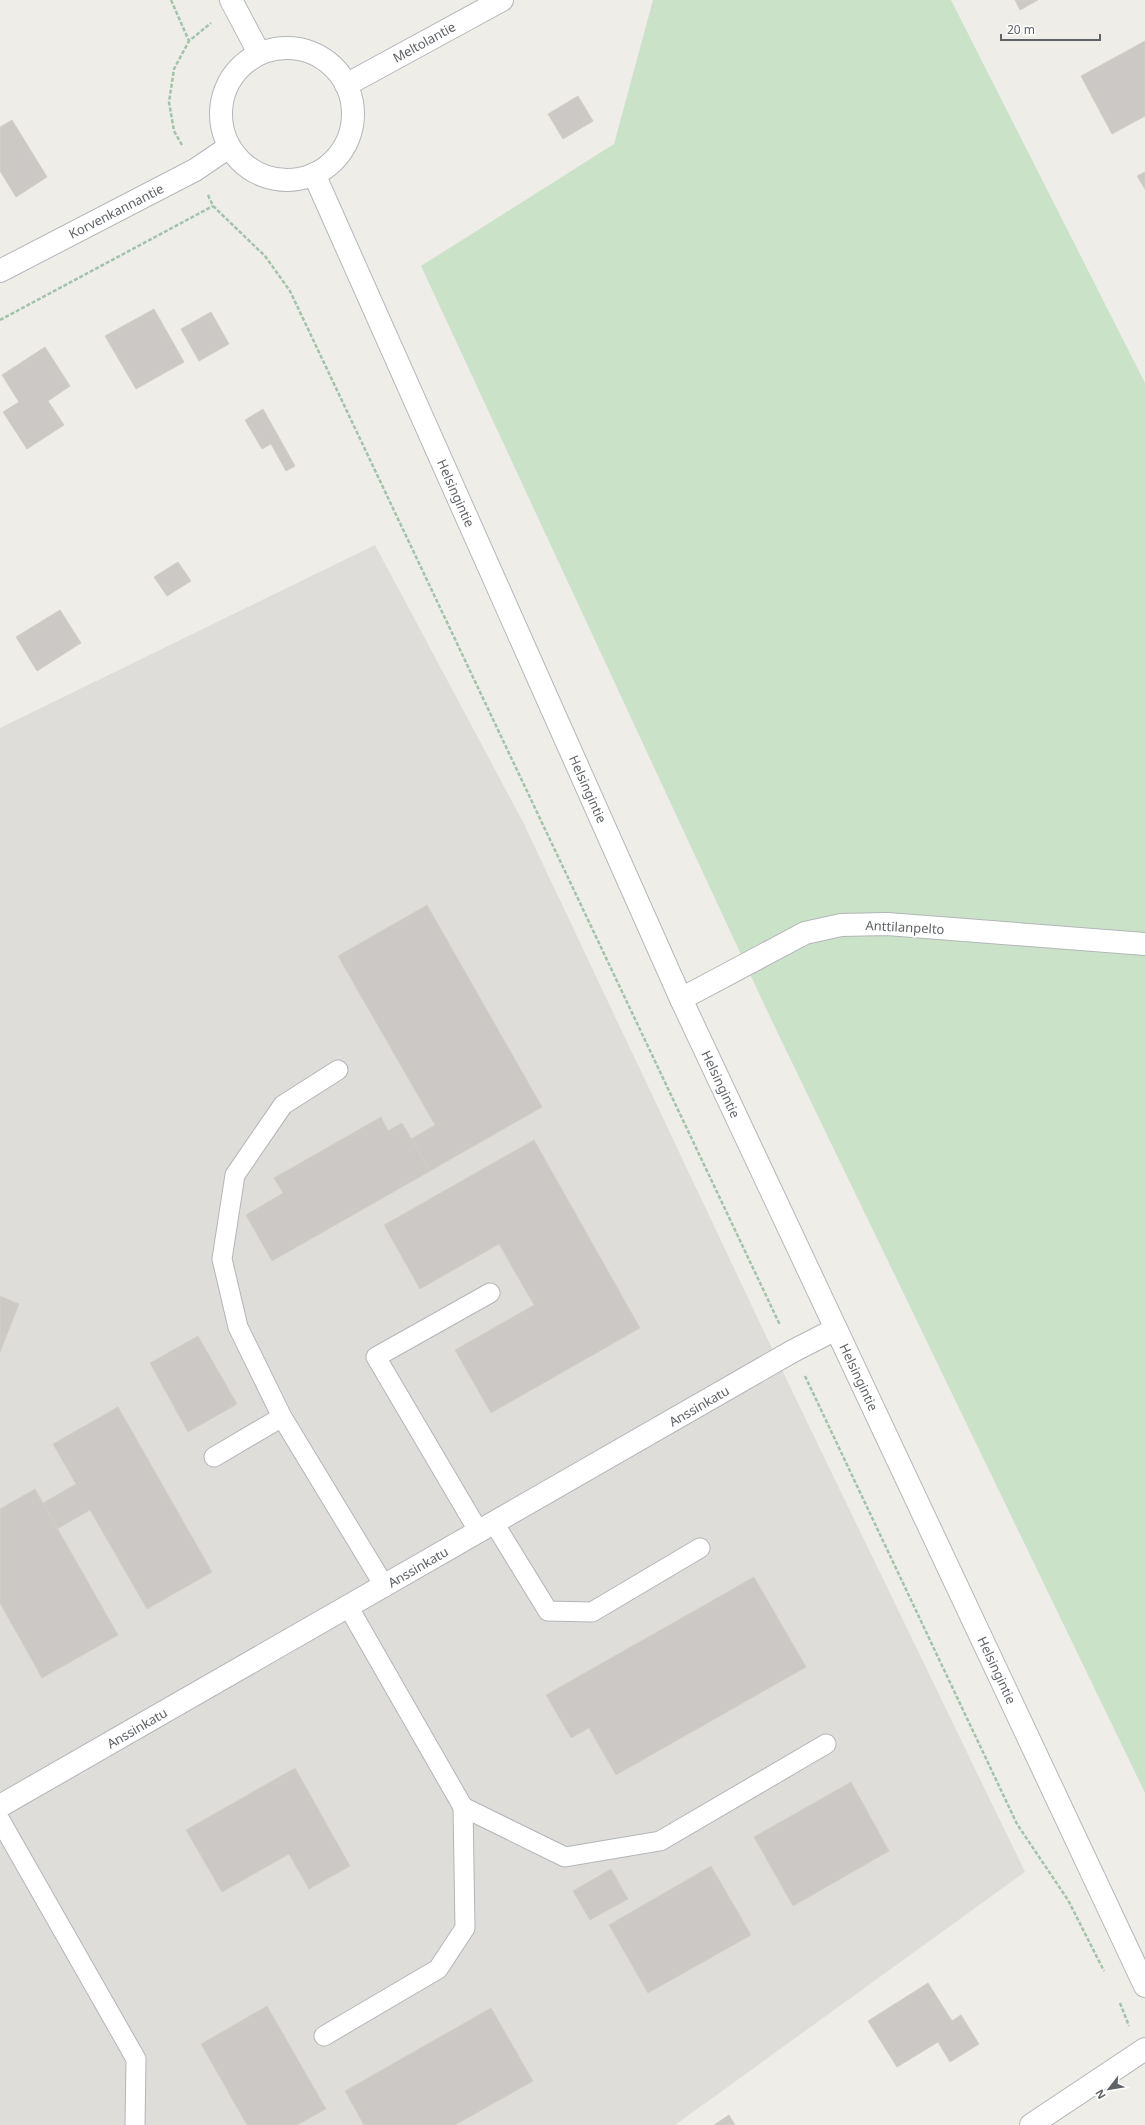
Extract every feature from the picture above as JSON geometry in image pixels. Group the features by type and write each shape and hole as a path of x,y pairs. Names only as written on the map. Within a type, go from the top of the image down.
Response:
{"main road":[{"path":"231,0 259,53"},
{"name":"Meltolantie","path":"346,85 502,0"},
{"path":"284,47 309,51 331,64 346,85 353,110 349,136 335,159 314,174 290,180 267,177 245,166 229,147 221,121 223,94 237,70 259,53 284,47"},
{"name":"Korvenkannantie","path":"0,271 195,170 229,147"},
{"name":"Helsingintie","path":"314,174 681,999 1145,1986"},
{"name":"Anttilanpelto","path":"681,999 805,933 841,925 887,924 1145,944"},
{"name":"Anssinkatu","path":"0,1806 349,1608 793,1351 836,1329"},
{"path":"1031,2125 1143,2050"}],"lane":[{"path":"338,1070 283,1105 234,1175 222,1259 238,1327 282,1417 385,1586"},
{"path":"490,1293 376,1358 487,1528 548,1611 592,1612 700,1548"},
{"path":"214,1457 282,1417"},
{"path":"324,2036 438,1969 465,1928 464,1807 349,1608"},
{"path":"464,1807 566,1856 660,1841 826,1744"},
{"path":"0,1820 136,2059 135,2125"}],"path":[{"path":"171,0 189,41 174,69 169,102 174,131 213,206 265,256 290,292 1016,1824 1068,1900 1107,1976"},
{"path":"0,320 213,206"},
{"path":"1117,1998 1143,2050"}],"shaded area":[{"path":"375,545 523,822 794,1395 1025,1872 675,2125 0,2125 0,728"}],"green space":[{"path":"653,0 951,0 1145,383 1145,1793 770,1017 421,266 614,144"}],"building":[{"path":"1015,0 1038,0 1020,10"},
{"path":"1145,41 1145,116 1112,134 1081,76"},
{"path":"578,96 593,121 563,139 548,114"},
{"path":"12,120 47,177 16,197 0,171 0,127"},
{"path":"1145,172 1145,189 1137,176"},
{"path":"154,309 184,362 136,389 105,336"},
{"path":"211,312 229,344 199,361 181,329"},
{"path":"45,347 70,386 48,401 64,425 27,449 3,412 19,402 2,375"},
{"path":"263,409 295,466 286,471 271,444 262,449 245,420"},
{"path":"178,562 191,581 167,596 154,577"},
{"path":"60,610 81,643 37,671 16,637"},
{"path":"427,905 542,1107 430,1171 411,1139 435,1125 338,956"},
{"path":"381,1117 388,1131 402,1123 430,1171 272,1261 246,1215 283,1193 274,1178"},
{"path":"534,1140 640,1328 491,1413 455,1350 534,1305 499,1244 420,1289 384,1225"},
{"path":"0,1296 19,1304 0,1352"},
{"path":"198,1336 237,1404 188,1432 150,1363"},
{"path":"118,1407 212,1572 147,1609 90,1510 57,1529 43,1503 76,1484 53,1444"},
{"path":"35,1489 118,1635 42,1678 0,1603 0,1509"},
{"path":"754,1577 806,1667 616,1775 589,1728 571,1738 546,1695"},
{"path":"295,1768 350,1866 309,1889 289,1854 222,1892 186,1830"},
{"path":"851,1782 889,1851 793,1906 754,1837"},
{"path":"711,1866 751,1935 648,1993 609,1925"},
{"path":"611,1869 628,1899 590,1920 573,1891"},
{"path":"928,1983 952,2021 961,2015 979,2044 950,2062 938,2042 897,2067 868,2021"},
{"path":"267,2006 326,2109 297,2125 247,2125 201,2044"},
{"path":"491,2008 533,2081 455,2125 364,2125 345,2091"},
{"path":"729,2115 735,2125 714,2125"}]}
